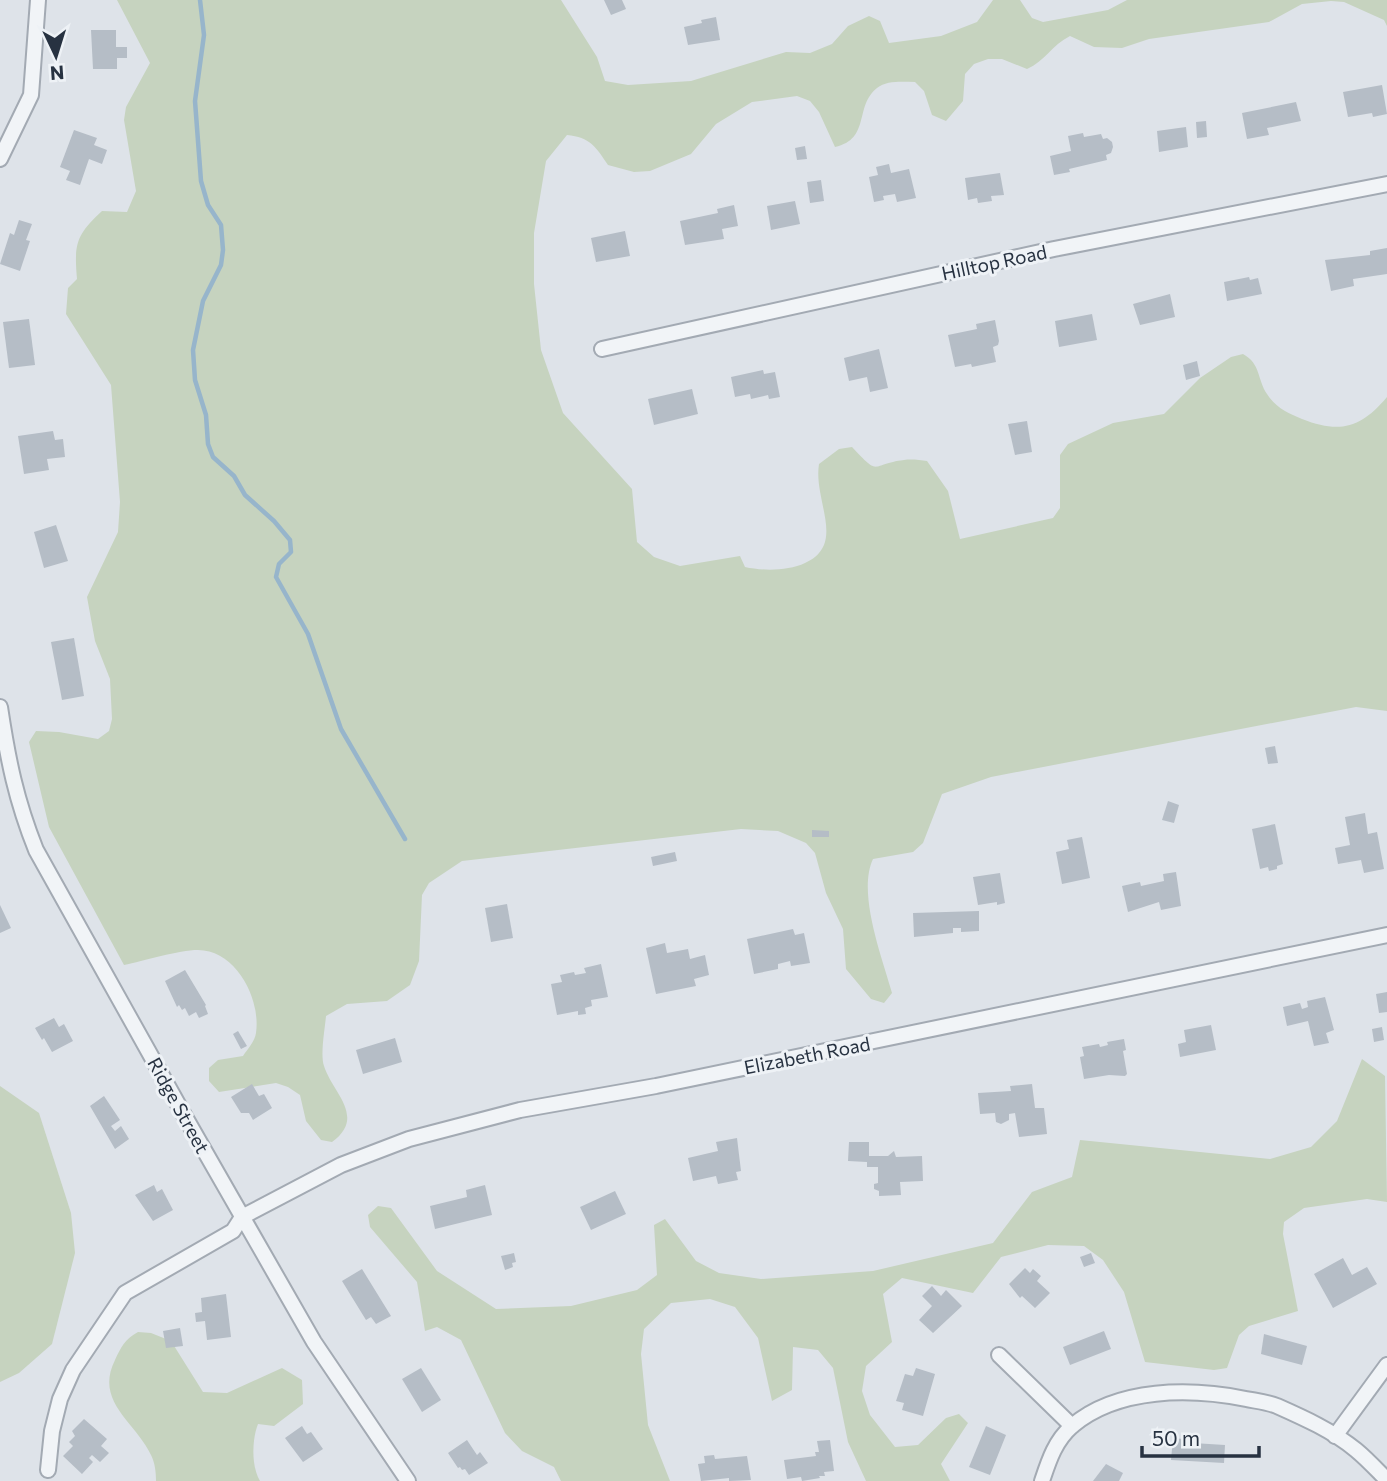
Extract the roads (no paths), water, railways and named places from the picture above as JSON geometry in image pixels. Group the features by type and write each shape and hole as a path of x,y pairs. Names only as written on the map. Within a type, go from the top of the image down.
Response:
{"street":[{"path":"0,159 31,94 38,0"},
{"name":"Hilltop Road","path":"602,349 1054,249 1387,184"},
{"name":"Ridge Street","path":"0,707 8,762 20,808 36,850 314,1342 408,1481"},
{"name":"Elizabeth Road","path":"48,1470 52,1431 60,1399 73,1370 125,1293 233,1231 242,1217 341,1165 397,1143 520,1110 656,1086 1387,936"},
{"path":"999,1355 1072,1426"},
{"path":"1335,1436 1387,1365"},
{"path":"1042,1481 1052,1449 1072,1426 1101,1408 1141,1395 1174,1391 1223,1395 1274,1405 1335,1436 1356,1450 1387,1480"}],"waterway":[{"path":"200,0 204,35 195,101 201,181 208,205 221,225 223,250 221,265 203,301 193,350 195,380 206,415 208,444 213,457 234,476 245,495 274,521 290,540 291,552 279,564 276,577 308,634 341,729 405,839"}]}
